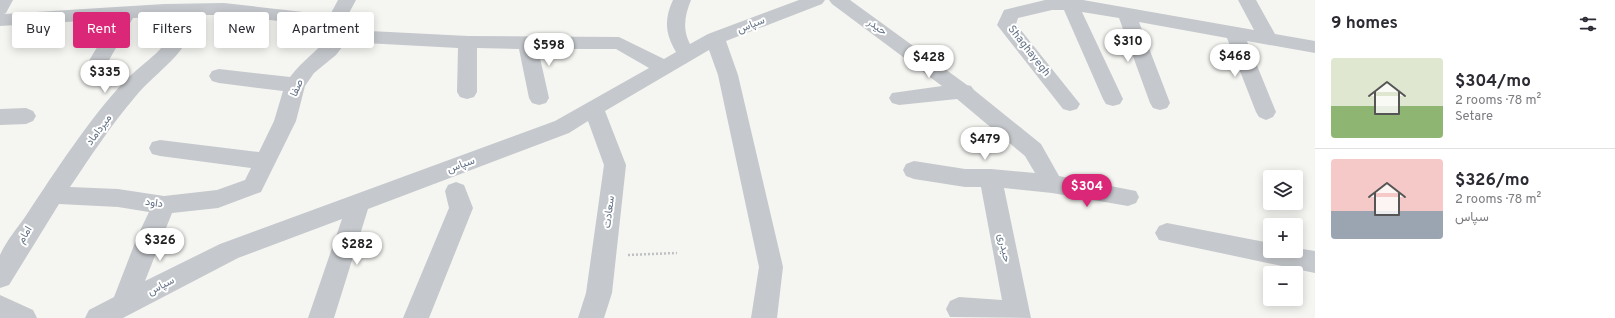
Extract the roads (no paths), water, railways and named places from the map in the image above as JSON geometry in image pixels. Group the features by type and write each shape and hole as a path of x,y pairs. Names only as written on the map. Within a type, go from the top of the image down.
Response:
{"street":[{"name":"صفا","path":"341,12 347,0"},
{"path":"682,0 676,11 675,30 677,39 687,55"},
{"name":"سپاس","path":"98,318 228,251 562,128 715,38 816,0"},
{"name":"حیدر","path":"838,0 964,91 1033,150 1052,184"},
{"path":"1247,0 1268,38"},
{"path":"1070,3 1113,99"},
{"name":"Shaghayegh","path":"1070,104 1006,25 1010,14 1052,4 1070,3 1315,47"},
{"path":"1,8 127,12 183,6 224,9 277,18"},
{"name":"میرداماد","path":"52,195 115,108 137,82 164,61 176,44 186,24 183,6"},
{"path":"1126,13 1160,102"},
{"path":"374,32 468,42 619,43 663,68"},
{"path":"1234,32 1266,112"},
{"path":"715,38 728,76 771,267 764,318"},
{"path":"467,92 468,42"},
{"path":"527,42 539,98"},
{"path":"97,64 106,48"},
{"name":"صفا","path":"253,186 285,121 296,85 307,68 330,48"},
{"path":"219,76 296,85"},
{"path":"899,98 964,91"},
{"name":"سعادت","path":"591,318 599,293 615,165 594,109"},
{"path":"0,117 26,116"},
{"path":"160,148 265,160"},
{"path":"914,170 964,178 991,178 1052,184 1128,197"},
{"name":"حیدری","path":"991,178 1017,316"},
{"name":"داود","path":"52,195 118,198 164,205 218,199 253,186"},
{"path":"416,318 461,208 456,191"},
{"name":"امام","path":"0,277 52,195"},
{"path":"321,318 359,202"},
{"path":"124,305 150,235 164,205"},
{"path":"1167,233 1315,262"},
{"path":"0,306 24,318"},
{"path":"959,308 1017,316"}]}
